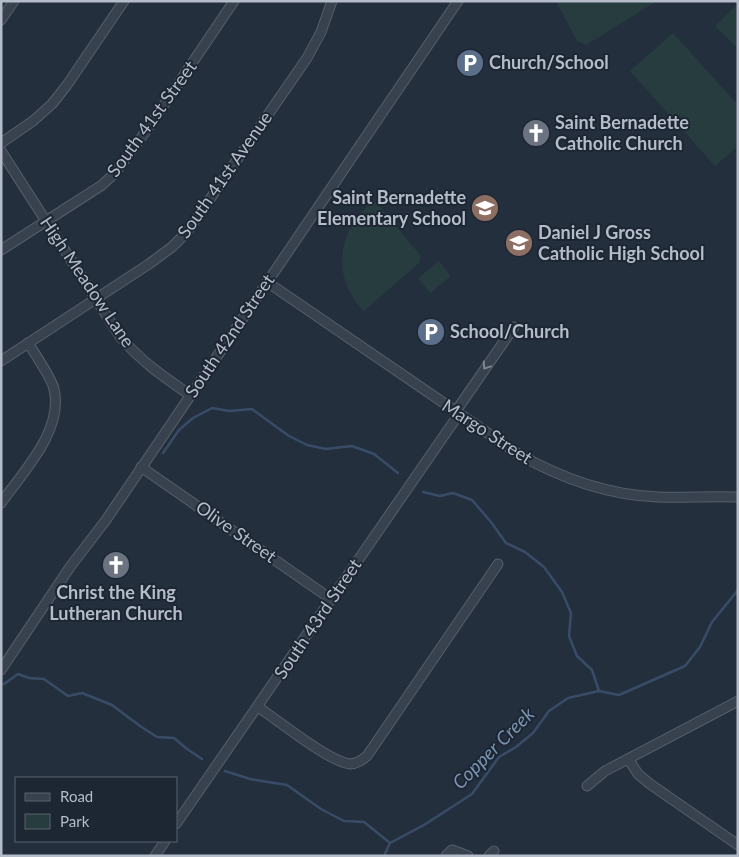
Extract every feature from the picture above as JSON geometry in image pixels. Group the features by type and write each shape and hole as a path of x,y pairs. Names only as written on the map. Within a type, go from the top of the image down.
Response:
{"street":[{"path":"1,20 14,1"},
{"path":"1,143 33,121 52,104 124,1"},
{"name":"South 41st Street","path":"1,250 102,186 115,173 149,127 234,1"},
{"name":"South 41st Avenue","path":"1,361 164,253 188,231 307,58 321,32 332,1"},
{"name":"South 42nd Street","path":"1,670 70,567 106,520 458,1"},
{"name":"High Meadow Lane","path":"1,151 122,338 150,367 190,395"},
{"name":"Margo Street","path":"267,282 457,413 536,464 557,474 586,484 624,493 657,497 738,496"},
{"name":"South 43rd Street","path":"178,821 258,707 514,326"},
{"path":"1,503 46,440 54,421 57,403 54,387 28,343"},
{"name":"Olive Street","path":"141,467 331,599"},
{"path":"258,707 339,761 352,764 359,762 367,756 498,564"},
{"path":"586,786 605,771 738,701"},
{"path":"629,760 638,774 650,784 738,845"},
{"path":"155,856 164,842"},
{"path":"446,856 452,850 468,856"}],"green space":[{"path":"556,1 657,1 586,45 577,41"},
{"path":"738,3 738,48 715,26"},
{"path":"673,33 738,105 738,146 715,166 630,71"},
{"path":"374,200 421,256 419,263 364,311 353,297 346,283 342,268 342,254 352,225"},
{"path":"439,261 451,276 430,293 418,278"}],"waterway":[{"path":"163,453 179,430 193,418 212,408 229,411 252,409 289,436 307,445 326,449 352,446 374,454 398,473"},
{"path":"423,492 440,496 453,493 472,500 506,543 525,552 544,567 562,592 571,613 569,636 577,656 592,670 599,691"},
{"name":"Copper Creek","path":"384,856 390,843 424,825 472,794 499,757 516,747 533,733 549,711 568,698 599,691 619,695 685,666 700,647 712,622 738,590"},
{"path":"4,684 18,674 29,678 44,679 68,696 82,693 112,705 157,737 174,738 202,759"},
{"path":"225,771 250,779 287,785 321,809 344,821 364,822 390,843"}],"place":[{"name":"Church/School","path":"470,63"},
{"name":"Saint Bernadette Catholic Church","path":"536,133"},
{"name":"Saint Bernadette Elementary School","path":"485,208"},
{"name":"Daniel J Gross Catholic High School","path":"519,243"},
{"name":"School/Church","path":"431,332"},
{"name":"Christ the King Lutheran Church","path":"116,565"}]}
